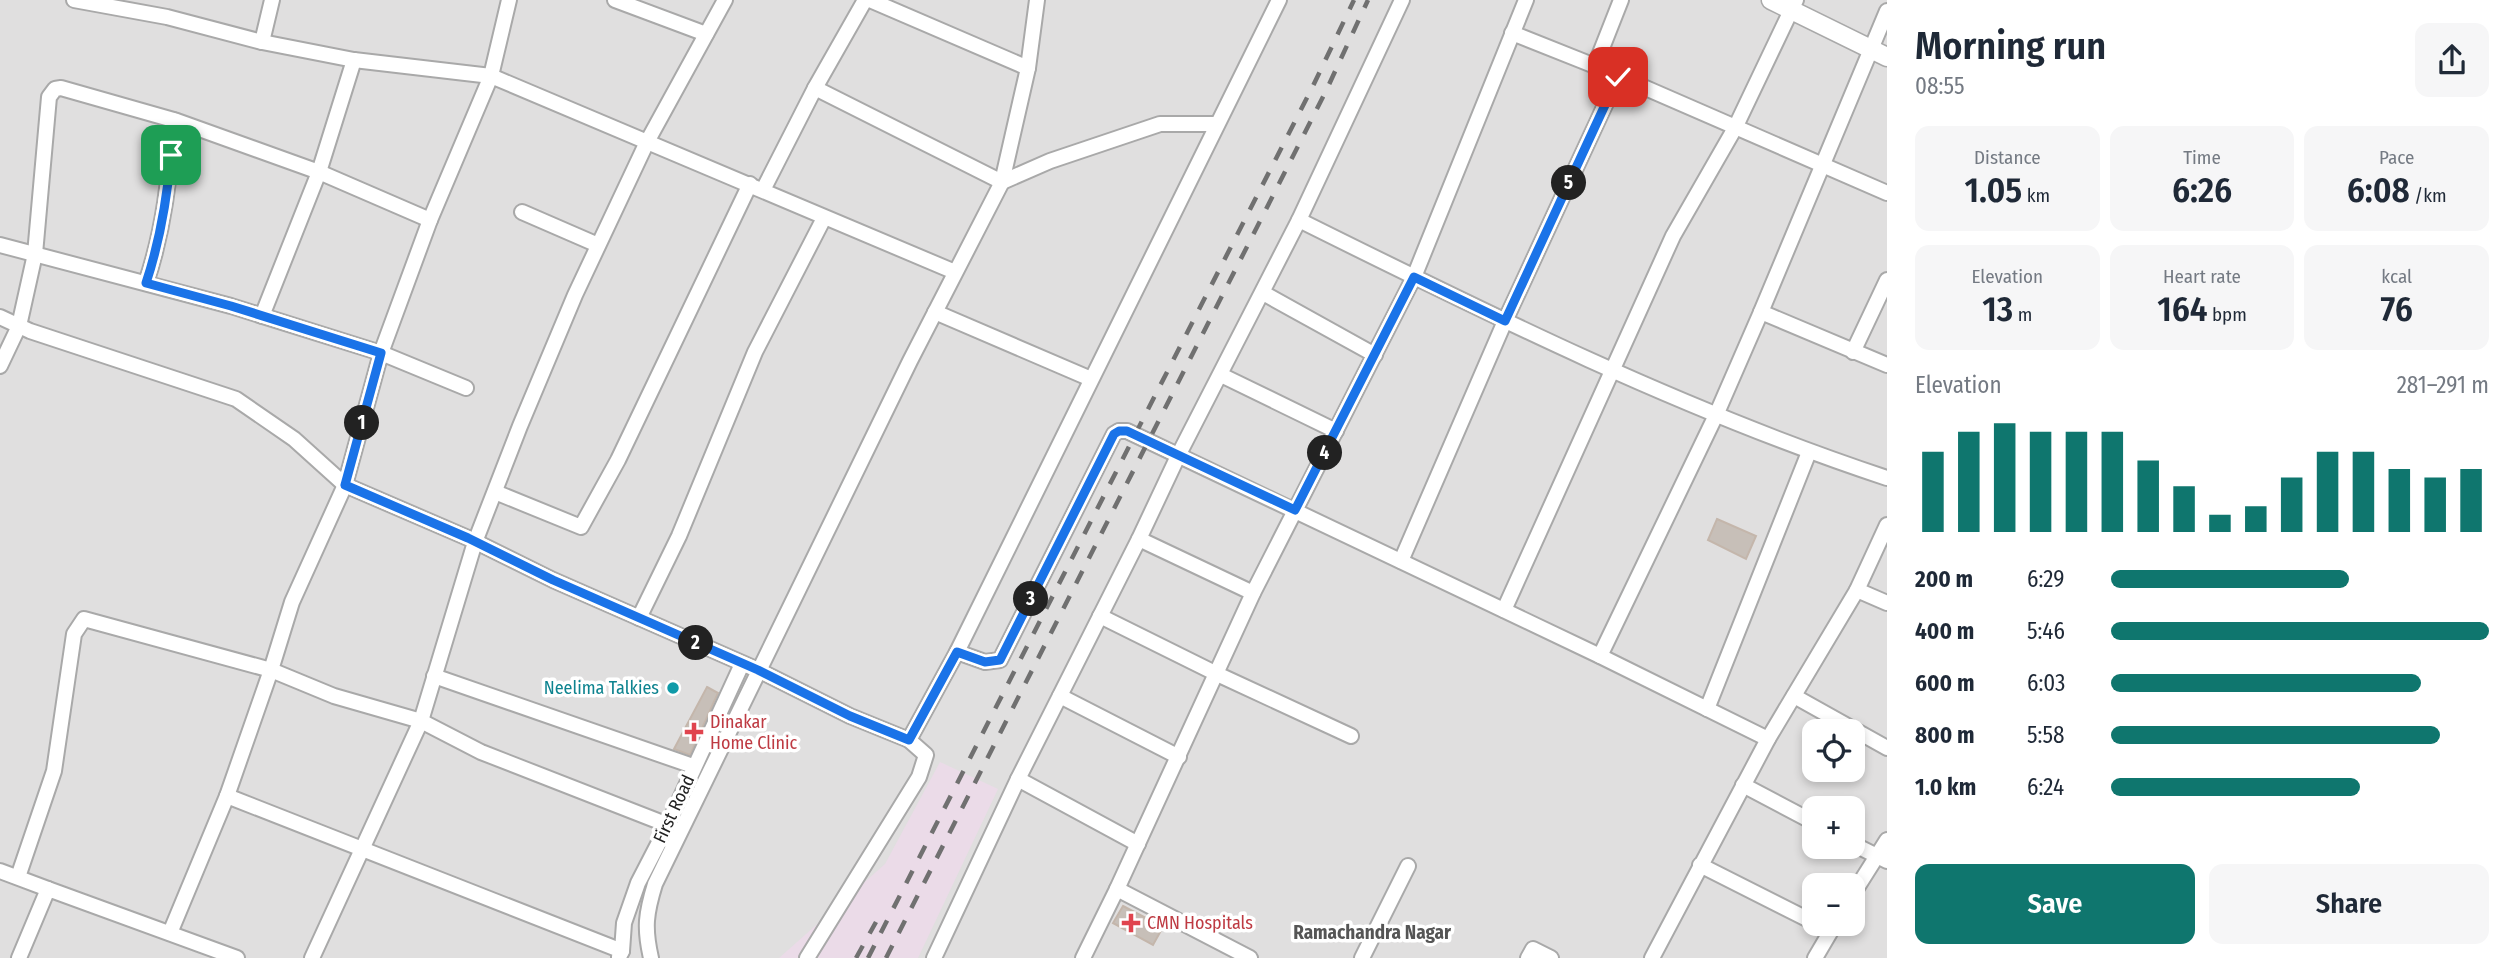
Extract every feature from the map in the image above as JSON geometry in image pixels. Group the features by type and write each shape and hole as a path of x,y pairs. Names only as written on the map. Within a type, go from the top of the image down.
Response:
{"street":[{"path":"74,0 167,17 262,43 354,60 491,76 956,272"},
{"path":"262,43 272,0"},
{"path":"170,933 227,796 292,602 345,485 381,353 430,220 491,76 509,0"},
{"path":"615,0 706,34"},
{"path":"312,958 421,721 475,542 570,307 647,142 725,0"},
{"path":"495,492 581,527 618,460 756,187 865,0"},
{"path":"870,0 1028,68"},
{"path":"652,958 647,938 646,915 655,884 758,670 1002,181 1028,68 1037,0"},
{"path":"909,740 957,652 1279,0"},
{"path":"934,958 1018,779 1179,454 1299,220 1402,0"},
{"path":"1083,958 1179,757 1253,593 1414,277 1526,0"},
{"path":"1595,66 1621,0"},
{"path":"1771,0 1794,4 1879,53"},
{"path":"1504,610 1673,236 1735,128 1794,4"},
{"path":"1600,656 1717,414 1821,166 1879,53 1887,11"},
{"path":"1512,33 1595,66 1887,193"},
{"path":"262,316 318,172 354,60"},
{"path":"1401,561 1505,321 1618,77"},
{"path":"0,366 19,326 35,254 51,93 55,89 61,88 173,120 318,172 430,220"},
{"path":"815,88 1002,181 1050,161 1160,124 1217,124"},
{"path":"146,283 165,212 173,120"},
{"path":"522,212 598,245"},
{"path":"639,618 679,536 755,352 824,218"},
{"path":"1299,220 1612,370 1809,452 1887,478"},
{"path":"0,245 262,316 381,353 466,388"},
{"path":"1853,352 1887,281"},
{"path":"1263,293 1375,355"},
{"path":"935,312 1091,379"},
{"path":"1761,312 1887,365"},
{"path":"0,317 19,326 236,399 294,439 345,485 758,670 850,716 909,740 926,755 919,777 807,958"},
{"path":"1221,375 1336,431"},
{"path":"957,652 985,662 1000,660 1114,434 1127,431 1768,738"},
{"path":"1707,709 1809,452"},
{"path":"1652,958 1768,738 1857,590 1887,525"},
{"path":"1139,539 1253,593"},
{"path":"1857,590 1887,603"},
{"path":"1101,616 1351,736"},
{"path":"18,877 54,771 74,634 84,619 271,670 334,696 421,721 481,752 668,825"},
{"name":"First Road","path":"620,954 624,923 638,883 668,825 742,664"},
{"path":"434,676 694,766"},
{"path":"1060,696 1179,757"},
{"path":"1794,696 1887,748"},
{"path":"1018,779 1138,844"},
{"path":"1743,785 1802,816"},
{"path":"227,796 620,954"},
{"path":"1865,880 1882,859 1887,840"},
{"path":"1865,850 1882,859"},
{"path":"1700,865 1802,916"},
{"path":"1362,958 1408,866"},
{"path":"0,870 237,958"},
{"path":"19,958 48,889"},
{"path":"1117,889 1250,958"},
{"path":"1815,958 1828,936"},
{"path":"1528,958 1533,949 1551,958"}],"shaded area":[{"path":"0,0 1887,0 1887,958 0,958"},
{"path":"940,762 998,789 918,958 779,958 885,864"}],"building":[{"path":"1717,519 1756,536 1746,559 1708,540"},
{"path":"707,687 718,693 690,755 674,749"},
{"path":"1123,906 1163,927 1153,945 1113,923"}],"railway":[{"path":"868,958 1313,86 1354,0"},
{"path":"886,958 1326,91 1368,0"},
{"path":"856,958 876,922"}],"place":[{"name":"Neelima Talkies","path":"673,688"},
{"name":"Dinakar Home Clinic","path":"694,732"},
{"name":"CMN Hospitals","path":"1131,923"}],"district":[{"name":"Ramachandra Nagar","path":"1372,932"}],"route":[{"path":"171,155 165,212 146,283 231,306 381,353 345,485 758,670 850,716 909,740 957,652 985,662 1000,660 1114,434 1127,431 1295,510 1414,277 1505,321 1618,77"}]}
